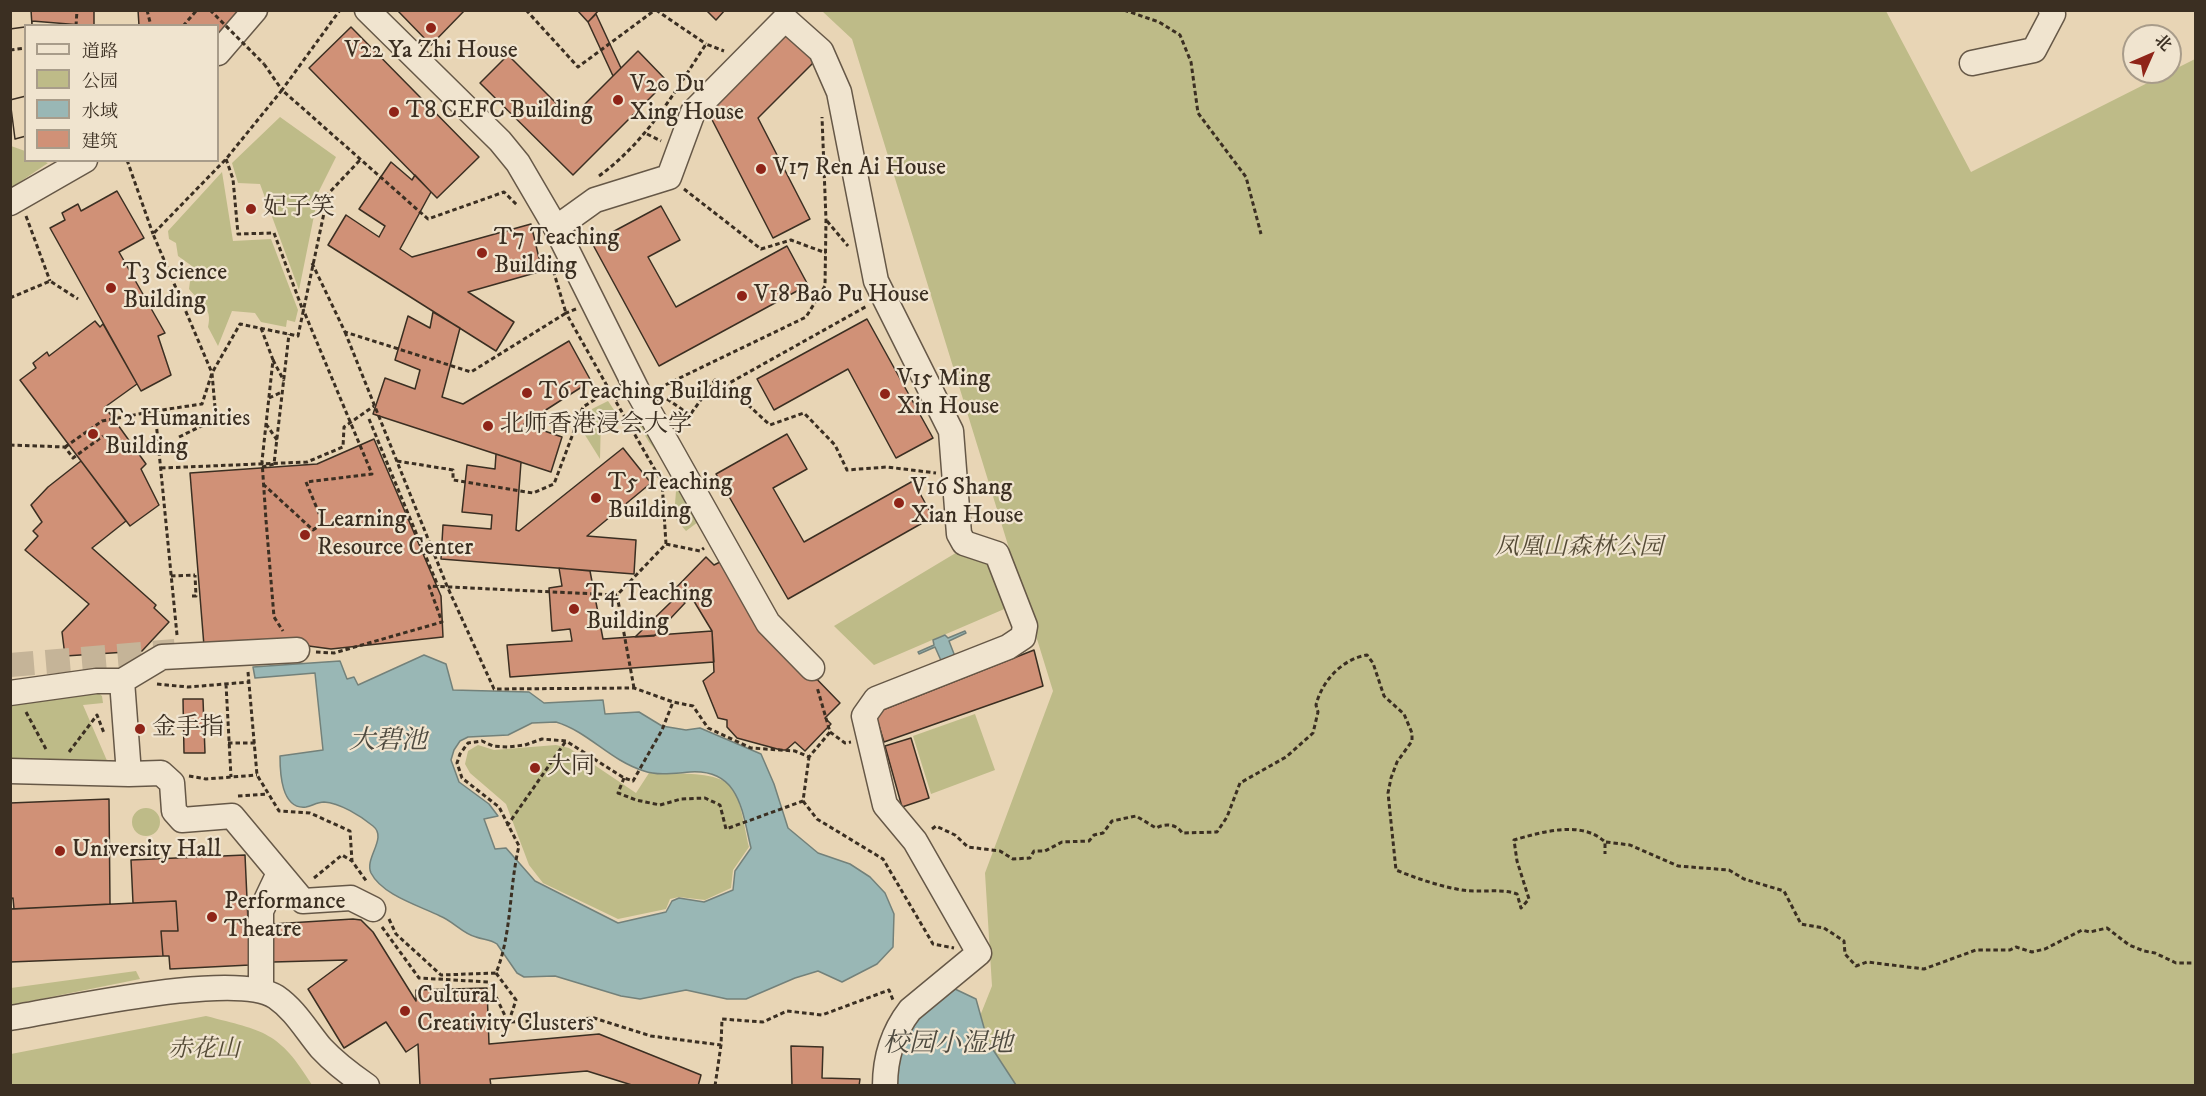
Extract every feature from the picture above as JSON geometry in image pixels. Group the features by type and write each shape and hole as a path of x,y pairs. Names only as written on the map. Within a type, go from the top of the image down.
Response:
{"street":[{"path":"219,52 255,10"},
{"path":"367,10 500,141 518,163 556,228 634,394 768,623 812,668"},
{"path":"1972,63 2034,50 2053,14 2050,10"},
{"path":"556,228 595,200 669,177 693,112 785,19 821,51 838,92 876,281 951,431 959,534 964,543 998,554 1025,626 1023,637 1008,647 876,699 868,707 864,716 885,805 915,841 979,953 918,1002 902,1020 890,1047 885,1086"},
{"path":"15,200 82,162"},
{"path":"17,702 96,681 122,681 162,657 297,650"},
{"path":"122,681 129,774"},
{"path":"10,771 161,773 172,783 174,811 183,820 232,816 303,901 351,898 381,914"},
{"path":"261,990 261,911 279,873"},
{"path":"10,1018 202,987 223,986 261,990 289,1008 323,1050 367,1086"}],"path":[{"path":"185,24 197,10"},
{"path":"210,10 264,64 282,90 428,219 504,192 521,208"},
{"path":"153,234 226,159 282,90 340,10"},
{"path":"526,10 578,67 656,10 706,44 732,54"},
{"path":"1124,10 1159,22 1180,35 1191,62 1198,113 1246,177 1261,234"},
{"path":"592,181 617,163 647,134 706,44"},
{"path":"634,394 806,317 825,286 822,100 838,92"},
{"path":"226,159 232,179 238,234 274,233 372,474 306,483 323,523 313,530 263,484"},
{"path":"10,445 64,447 102,421 202,404 212,373 240,324 298,336 312,261 328,194 360,159"},
{"path":"128,162 153,234 212,373 216,419 179,437"},
{"path":"669,177 761,249 791,240 826,253"},
{"path":"15,200 50,281 78,299"},
{"path":"312,261 345,332 447,586 494,689 634,688 673,702 693,706 708,728 751,748 795,751 809,757"},
{"path":"553,269 567,313 610,390"},
{"path":"10,298 50,281"},
{"path":"724,386 883,297"},
{"path":"345,332 471,372 567,313 591,301"},
{"path":"261,328 284,381"},
{"path":"262,466 274,464 290,334"},
{"path":"273,360 262,466 274,617"},
{"path":"397,461 453,470 453,480 533,493 554,484 583,407 610,390 664,397 690,415 715,380 770,425 804,414 835,445 848,470 887,467 955,476"},
{"path":"269,398 282,392"},
{"path":"297,650 334,653 442,622 429,586 617,595 666,544 662,482 634,394"},
{"path":"161,468 307,462 343,447 344,427 374,406"},
{"path":"155,411 179,655"},
{"path":"369,419 438,586"},
{"path":"266,424 277,440"},
{"path":"64,447 73,458 103,435"},
{"path":"666,544 700,551"},
{"path":"171,576 195,574 196,596 192,596"},
{"path":"617,595 634,688"},
{"path":"915,841 936,826 955,835 968,847 1000,851 1013,860 1022,860 1030,858 1034,851 1045,851 1062,842 1089,842 1094,835 1103,833 1112,820 1136,816 1156,828 1162,824 1172,825 1182,833 1217,832 1227,817 1240,783 1287,757 1313,733 1318,712 1316,705 1325,681 1348,661 1366,655 1373,663 1384,696 1404,714 1412,733 1412,741 1397,762 1388,793 1396,870 1442,888 1508,891 1517,894 1521,908 1529,898 1517,861 1514,840 1548,831 1583,829 1597,834 1605,842 1630,845 1638,851 1664,858 1678,866 1729,870 1744,879 1784,891 1801,924 1824,928 1844,941 1845,954 1856,966 1867,963 1924,969 1976,950 2010,950 2016,947 2032,952 2055,946 2082,930 2090,932 2107,928 2129,945 2144,951 2155,953 2176,963 2196,963"},
{"path":"812,668 830,732 809,757 803,801 817,819 883,859 933,944 979,953"},
{"path":"188,687 250,682 257,775 279,811 310,813 350,831 352,861"},
{"path":"226,684 231,777"},
{"path":"17,702 57,770 97,715 105,735"},
{"path":"496,973 502,958 512,873 519,846 499,807 462,778 457,763 460,754 468,743 482,741 493,746 508,747 525,745 542,739 566,741 624,778 633,781 662,730 673,702"},
{"path":"507,826 566,741"},
{"path":"228,742 255,743"},
{"path":"206,779 257,775"},
{"path":"624,778 618,793 636,800 660,805 681,799 705,798 720,805 726,828 803,801"},
{"path":"1605,842 1605,854"},
{"path":"316,878 342,855 352,861 369,885"},
{"path":"381,914 396,934 441,975 496,973"},
{"path":"381,914 387,937 419,978 489,982 508,1022"},
{"path":"496,973 516,1000 508,1022"},
{"path":"715,1086 722,1019 763,1022 787,1011 822,1015 889,990 902,1020"},
{"path":"508,1022 594,1018 651,1036 721,1045"}],"green space":[{"name":"凤凰山森林公园","path":"822,11 1886,11 1971,172 2145,84 2182,84 2182,66 2195,59 2195,1085 1016,1085 988,1042 980,1016 992,986 985,873 1053,691 852,39"},
{"path":"280,117 336,157 319,191 299,290 260,184 238,183 232,163"},
{"path":"11,146 24,151 24,162 48,163 11,188"},
{"path":"222,172 233,241 271,239 298,310 295,322 287,320 286,327 261,322 255,313 232,311 218,346 208,327 207,310 189,289 192,266 178,256 176,243 169,239 168,231"},
{"path":"608,401 614,410 601,418 600,459 585,435 592,409"},
{"path":"642,405 677,470 698,522 686,531 674,517 677,478 649,442 631,413"},
{"path":"964,548 984,553 1009,607 874,665 834,626"},
{"path":"96,691 102,696 103,703 83,705 108,763 11,759 11,705"},
{"path":"975,714 995,770 931,794 913,736"},
{"path":"478,745 494,750 556,745 569,748 636,793 649,773 704,775 724,781 732,787 738,799 749,847 733,870 731,888 705,900 679,897 670,899 666,909 618,919 543,883 529,865 506,804 470,773 465,764 468,751"},
{"path":"146,808 156,812 160,822 156,832 146,836 136,832 132,822 136,812"},
{"path":"136,971 140,979 11,1005 11,988"},
{"name":"赤花山","path":"206,1016 256,1030 279,1043 290,1054 312,1085 11,1085 11,1054"}],"water":[{"path":"965,631 966,633 949,641 956,659 943,665 935,647 919,654 918,652 934,645 933,640 945,635 948,638"},
{"name":"大碧池","path":"424,655 446,664 453,690 529,692 544,703 603,700 605,714 639,712 662,726 686,730 700,728 761,754 774,784 788,828 818,853 850,864 870,877 885,893 894,914 893,947 877,964 842,982 818,971 795,978 746,999 727,999 686,990 640,999 621,996 555,976 524,977 517,973 497,944 471,935 445,918 392,894 376,881 371,873 370,861 378,836 377,831 368,822 337,805 324,802 306,807 298,806 291,803 287,796 282,780 280,756 323,750 315,673 255,678 253,667 340,661 347,679 354,677 358,685","holes":["556,722 568,727 620,760 649,773 707,773 719,777 729,785 741,807 751,848 735,871 733,890 704,902 679,898 672,901 666,912 618,923 535,881 506,848 495,849 484,819 498,816 489,804 459,782 451,760 454,750 460,741 468,737 508,735 532,723"]},
{"name":"校园小湿地","path":"955,989 976,999 988,1042 1016,1085 889,1086 900,1042 930,1004"}],"building":[{"path":"10,10 31,10 32,24 10,29"},
{"path":"10,10 239,10 219,34 219,24 69,24 32,21 32,24 24,24 24,27 10,29"},
{"path":"94,10 138,10 139,24 94,24"},
{"name":"V22 Ya Zhi House","path":"397,10 465,10 431,45"},
{"path":"577,10 599,10 588,22"},
{"path":"706,10 725,10 716,20"},
{"path":"596,14 621,68 613,76 588,22"},
{"name":"T8 CEFC Building","path":"351,27 479,157 437,198 309,68"},
{"name":"V17 Ren Ai House","path":"786,32 815,61 758,118 810,219 773,238 707,110"},
{"name":"V20 Du Xing House","path":"638,51 667,81 573,175 480,83 508,55 571,118"},
{"path":"24,96 24,137 15,139 10,100"},
{"path":"24,96 24,137 15,139 10,100"},
{"name":"T7 Teaching Building","path":"391,162 412,180 415,175 431,192 400,249 412,257 531,224 542,271 468,292 514,322 496,351 328,245 346,215 379,237 385,226 359,209"},
{"name":"T3 Science Building","path":"117,191 144,238 119,252 165,333 158,336 171,375 141,391 50,228 65,220 62,213 78,204 81,211"},
{"name":"V18 Bao Pu House","path":"661,206 680,240 648,257 676,307 787,246 808,285 659,366 592,243"},
{"name":"T6 Teaching Building","path":"433,312 460,328 442,397 463,404 569,341 591,381 524,424 562,437 551,472 373,414 385,378 415,389 420,370 395,360 408,316 430,328"},
{"name":"V15 Ming Xin House","path":"867,319 933,438 896,458 848,369 774,410 757,379"},
{"name":"T2 Humanities Building","path":"95,321 100,327 103,324 137,384 105,407 146,464 141,469 159,505 130,526 20,380 36,368 33,363 47,352 49,356"},
{"name":"V16 Shang Xian House","path":"787,434 807,469 773,488 804,542 913,481 933,517 788,599 716,474"},
{"name":"Learning Resource Center","path":"374,439 441,596 443,637 331,649 264,640 204,646 190,473 317,464"},
{"name":"T5 Teaching Building","path":"623,448 651,483 587,536 636,540 634,574 441,559 443,525 491,529 492,515 462,512 467,465 495,469 496,454 521,462 516,530 519,531"},
{"path":"81,461 126,521 92,548 156,605 154,608 169,622 142,651 65,656 62,632 89,604 25,550 38,536 33,531 42,522 31,505 48,487"},
{"path":"706,557 714,565 726,559 768,629 840,703 825,718 831,724 805,751 795,742 786,750 781,750 737,738 727,727 727,720 718,718 703,681 714,672 712,631 686,588 678,596 685,603 654,636 635,637 671,602 666,598"},
{"name":"T4 Teaching Building","path":"559,568 590,571 603,639 712,631 714,662 510,677 507,645 572,641 570,629 552,631 549,588 562,586"},
{"path":"1034,650 1043,686 884,742 875,713"},
{"path":"183,699 203,699 205,753 184,753"},
{"path":"911,738 929,798 902,807 885,746"},
{"name":"University Hall","path":"109,799 110,904 14,909 13,898 10,899 10,803"},
{"name":"Performance Theatre","path":"245,855 250,965 170,969 169,956 163,956 161,931 178,931 176,901 133,903 131,860"},
{"path":"176,901 178,931 161,931 163,956 10,962 10,909"},
{"name":"Cultural Creativity Clusters","path":"361,920 373,932 416,1001 416,990 487,988 489,1044 599,1034 701,1075 698,1086 635,1086 587,1071 490,1079 491,1086 420,1086 418,1044 406,1052 386,1022 344,1048 308,989 347,960 273,962 272,924"},
{"path":"791,1046 823,1047 822,1078 860,1079 859,1086 792,1086"}],"tunnel":[{"path":"10,665 175,651"}],"place":[{"name":"V22 Ya Zhi House","path":"431,28"},
{"name":"V20 Du Xing House","path":"618,100"},
{"name":"T8 CEFC Building","path":"394,112"},
{"name":"V17 Ren Ai House","path":"761,169"},
{"name":"妃子笑","path":"251,209"},
{"name":"T7 Teaching Building","path":"482,253"},
{"name":"T3 Science Building","path":"111,288"},
{"name":"V18 Bao Pu House","path":"742,296"},
{"name":"T6 Teaching Building","path":"527,393"},
{"name":"V15 Ming Xin House","path":"885,394"},
{"name":"北师香港浸会大学","path":"488,426"},
{"name":"T2 Humanities Building","path":"93,434"},
{"name":"T5 Teaching Building","path":"596,498"},
{"name":"V16 Shang Xian House","path":"899,503"},
{"name":"Learning Resource Center","path":"305,535"},
{"name":"T4 Teaching Building","path":"574,609"},
{"name":"金手指","path":"140,729"},
{"name":"大同","path":"535,768"},
{"name":"University Hall","path":"60,851"},
{"name":"Performance Theatre","path":"212,917"},
{"name":"Cultural Creativity Clusters","path":"405,1011"}]}
